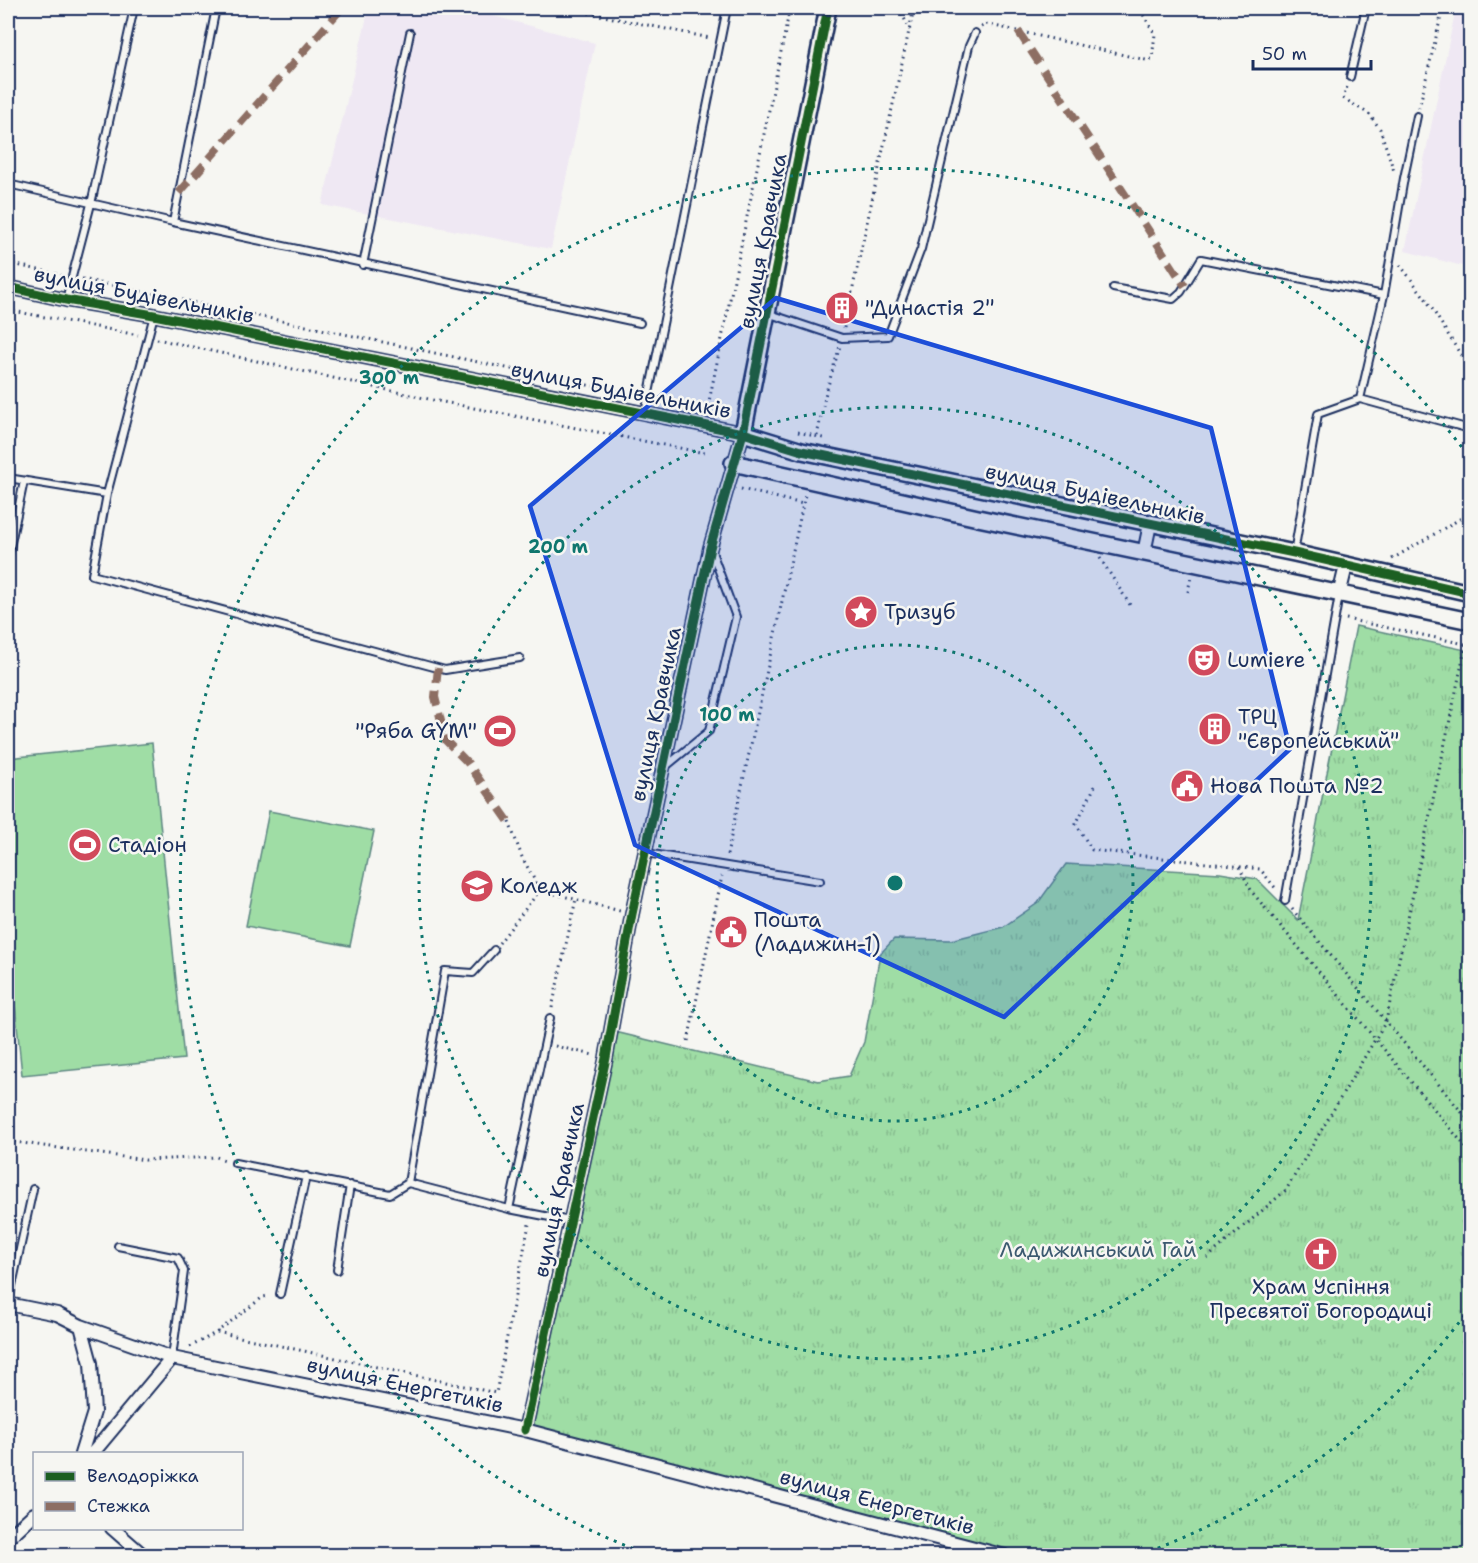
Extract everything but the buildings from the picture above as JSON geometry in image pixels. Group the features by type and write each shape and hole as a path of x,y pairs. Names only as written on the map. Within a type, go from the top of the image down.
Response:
{"street":[{"name":"вулиця Кравчика","path":"525,1430 606,1058 661,771 710,548 743,433 828,8"},
{"name":"вулиця Будівельників","path":"8,287 743,433 808,452 1294,553 1470,593"},
{"path":"734,463 1339,595 1470,621"},
{"path":"1144,553 1150,524"},
{"path":"1339,595 1346,566"},
{"name":"вулиця Енергетиків","path":"8,1304 57,1314 81,1326 171,1358 525,1430 1005,1556"},
{"path":"81,1326 91,1363 94,1412 82,1452"},
{"path":"94,1452 171,1358"},
{"path":"8,1538 33,1515"},
{"path":"114,1530 144,1556"}],"lane":[{"path":"66,300 91,204 134,8"},
{"path":"173,222 216,8"},
{"path":"645,413 727,8"},
{"path":"1350,77 1366,8"},
{"path":"363,265 410,33"},
{"path":"766,313 842,338 888,336 921,249 969,46 975,33"},
{"path":"1360,399 1384,295 1417,116"},
{"path":"8,184 363,265 640,323"},
{"path":"1113,288 1173,300 1181,292 1201,259 1384,295"},
{"path":"154,315 107,494 92,575 445,670 520,657"},
{"path":"1294,553 1318,414 1360,399 1470,429"},
{"path":"8,478 107,494"},
{"path":"8,557 24,481"},
{"path":"661,771 709,731 736,617 710,548"},
{"path":"1284,898 1339,595"},
{"path":"646,853 820,881"},
{"path":"408,1183 445,971 473,973 494,950"},
{"path":"509,1209 550,1018"},
{"path":"235,1163 390,1194 408,1183 509,1209 571,1221"},
{"path":"280,1294 306,1176"},
{"path":"337,1270 350,1185"},
{"path":"8,1304 33,1189"},
{"path":"118,1246 178,1258 184,1270 171,1358"}],"path":[{"path":"565,8 720,40"},
{"path":"595,14 596,8"},
{"path":"707,411 790,8"},
{"path":"899,8 910,31"},
{"path":"817,436 826,392 842,338 914,8"},
{"path":"975,33 986,24 1146,60 1152,59 1155,34 1139,8"},
{"path":"1417,116 1443,8"},
{"path":"1350,77 1343,98 1369,114 1380,129 1401,194"},
{"path":"1391,254 1426,299 1467,365 1470,366"},
{"path":"8,262 72,277"},
{"path":"8,310 148,337 433,400 705,453"},
{"path":"738,488 803,504"},
{"path":"688,1041 806,493"},
{"path":"1388,561 1470,513"},
{"path":"1089,541 1132,608"},
{"path":"1207,1258 1286,1190 1386,1021 1468,644 1335,617"},
{"path":"1095,786 1076,824 1092,850 1260,869 1470,1122"},
{"path":"509,822 522,856 540,890 632,914"},
{"path":"1239,867 1252,892 1470,1152"},
{"path":"494,950 540,890"},
{"path":"550,1018 576,899"},
{"path":"544,1044 606,1058"},
{"path":"8,1141 145,1160 216,1157 235,1163"},
{"path":"217,1332 496,1393 531,1213"},
{"path":"171,1358 217,1332 263,1297 280,1294"}],"highlighted area":[{"path":"776,298 1211,428 1290,749 1004,1017 635,845 530,506"}],"shaded area":[{"path":"369,8 463,8 595,43 551,249 322,205"},
{"path":"1456,8 1470,8 1470,268 1405,251"}],"green space":[{"name":"Ладижинський Гай","path":"1356,626 1470,651 1470,1555 1005,1555 525,1430 611,1031 818,1081 849,1076 864,1042 880,954 894,939 951,940 1003,927 1038,903 1066,864 1220,873 1257,879 1298,920"},
{"name":"Стадіон","path":"152,743 184,1059 22,1075 8,933 8,758"},
{"path":"269,811 374,831 350,946 246,926"}],"marked path":[{"path":"179,193 342,8"},
{"path":"1018,31 1185,286"},
{"path":"438,668 435,697 446,741 467,762 509,822"},
{"path":"8,1279 12,1287"}],"cycle path":[{"path":"525,1430 606,1058 632,914 710,548 743,433 828,8"},
{"path":"8,287 743,433 802,451 1294,553 1470,593"}],"place":[{"name":"\"Династія 2\"","path":"842,308"},
{"name":"Тризуб","path":"861,612"},
{"name":"Lumiere","path":"1204,660"},
{"name":"ТРЦ \"Європейський\"","path":"1215,729"},
{"name":"\"Ряба GYM\"","path":"500,731"},
{"name":"Нова Пошта №2","path":"1187,786"},
{"name":"Стадіон","path":"85,845"},
{"name":"Коледж","path":"477,886"},
{"name":"Пошта (Ладижин-1)","path":"731,932"},
{"name":"Храм Успіння Пресвятої Богородиці","path":"1321,1254"}]}
